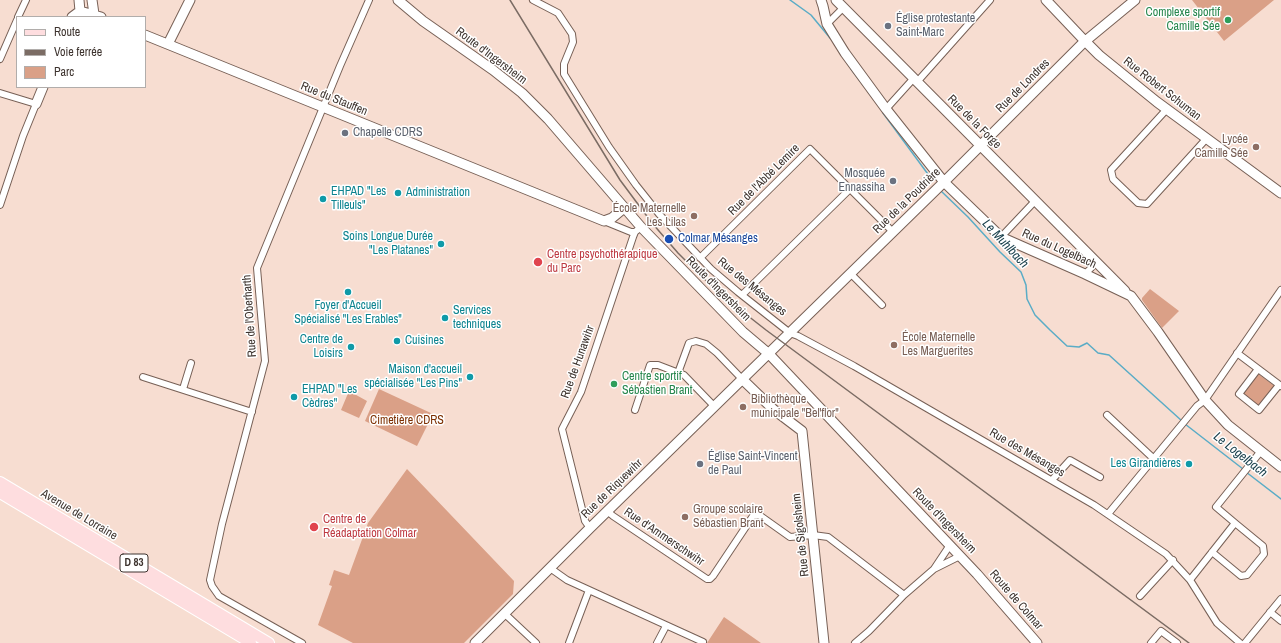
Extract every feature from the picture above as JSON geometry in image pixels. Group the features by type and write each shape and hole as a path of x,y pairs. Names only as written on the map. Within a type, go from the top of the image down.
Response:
{"main road":[{"name":"Avenue de Lorraine","path":"0,482 269,643"},
{"name":"Avenue de Lorraine","path":"0,493 251,643"}],"street":[{"path":"18,16 26,0"},
{"path":"80,0 80,11"},
{"path":"92,0 97,16"},
{"path":"168,44 190,0"},
{"name":"Rue de l'Oberharth","path":"302,643 219,596 210,580 222,524 265,361 257,268 340,66 369,0"},
{"name":"Route d'Ingersheim","path":"398,0 423,21 493,70 522,93 548,119 624,208 638,230 743,332 768,354 977,574"},
{"name":"Rue des Mésanges","path":"533,0 558,13 572,34 573,42 564,64 564,74 609,147 659,214 700,258 742,296 790,333 854,366 1073,492 1166,554 1190,580 1218,623 1240,643"},
{"name":"Rue du Logelbach","path":"821,0 827,24 886,109 944,182 1001,237 1085,274 1130,296 1158,332 1205,400 1228,425 1281,467"},
{"name":"Rue de la Forge","path":"836,0 1130,296"},
{"path":"886,109 916,80 990,0"},
{"name":"Rue Robert Schuman","path":"1046,0 1104,60 1167,109 1281,193"},
{"name":"Rue de Londres","path":"980,146 1085,41 1135,0"},
{"path":"827,24 843,8"},
{"path":"80,11 97,16"},
{"path":"73,16 80,11"},
{"path":"0,59 16,22"},
{"name":"Rue du Stauffen","path":"146,35 631,232 638,230"},
{"path":"1,201 23,136 43,88"},
{"path":"0,93 36,104"},
{"path":"1167,109 1111,170 1113,178 1138,203 1148,204 1207,138"},
{"name":"Rue de la Poudrière","path":"768,354 980,146"},
{"name":"Rue de l'Abbé Lemire","path":"700,258 810,149 893,232"},
{"path":"742,296 850,189"},
{"path":"1001,237 1036,200"},
{"path":"604,221 612,218 624,208"},
{"name":"Rue de Hunawihr","path":"590,528 585,521 562,429 581,392 638,230"},
{"path":"1085,274 1092,267 1095,261"},
{"path":"850,272 882,305"},
{"path":"1108,514 1197,406 1205,400 1281,290"},
{"path":"678,373 689,343 696,341 706,344 717,353 742,379"},
{"path":"1237,353 1258,369 1280,386 1259,410 1239,394 1258,369"},
{"name":"Rue de Riquewihr","path":"475,643 768,354"},
{"path":"183,389 191,363"},
{"path":"635,410 650,366 658,365 684,375 714,406"},
{"path":"143,378 183,389 252,412"},
{"name":"Rue de Sigolsheim","path":"742,379 773,409 802,431 824,643"},
{"path":"1107,415 1154,458"},
{"path":"1212,552 1241,576 1247,575 1264,554 1263,546 1216,507 1261,451"},
{"path":"1052,480 1070,460 1100,477"},
{"name":"Rue d'Ammerschwihr","path":"608,511 613,516 707,579 710,579 713,576 753,516 758,515 790,537 813,535"},
{"path":"1190,580 1235,523"},
{"path":"813,535 828,537 904,595"},
{"path":"934,569 950,545"},
{"path":"855,643 866,634 904,595 934,569 960,556"},
{"path":"1140,596 1173,560"},
{"path":"550,568 567,580 703,642"},
{"name":"Route de Colmar","path":"977,574 1037,643"},
{"path":"569,643 589,590"},
{"path":"1245,643 1281,599"},
{"path":"1270,612 1281,621"},
{"path":"505,614 536,643"},
{"path":"657,643 666,626"},
{"path":"1151,643 1161,631 1177,643"}],"green space":[{"name":"Complexe sportif Camille Sée","path":"1192,0 1274,0 1224,41"},
{"path":"1150,289 1179,311 1162,328 1142,300"},
{"path":"1257,373 1276,387 1260,407 1241,393"},
{"name":"Cimetière CDRS","path":"379,389 433,414 417,446 365,421"},
{"name":"Cimetière CDRS","path":"349,391 367,401 359,418 341,410"},
{"path":"407,469 514,581 513,594 464,643 353,643 318,625 332,586 329,585 334,570 349,575 368,523"},
{"path":"724,617 761,643 707,643"}],"waterway":[{"name":"Le Muhlbach","path":"790,0 811,15 830,38"},
{"name":"Le Muhlbach","path":"851,69 873,98"},
{"name":"Le Muhlbach","path":"883,113 933,181"},
{"name":"Le Muhlbach","path":"941,191 1021,272 1026,285 1027,299 1035,315 1050,330 1067,346 1079,347 1087,343 1098,353 1109,355 1182,421"},
{"name":"Le Logelbach","path":"1185,424 1243,469"},
{"name":"Le Logelbach","path":"1246,472 1281,499"}],"railway":[{"path":"510,0 620,180 652,223 678,253 701,276 729,301 766,330 1189,643"}],"place":[{"name":"Complexe sportif Camille Sée","path":"1228,20"},
{"name":"Église protestante Saint-Marc","path":"888,26"},
{"name":"Chapelle CDRS","path":"345,133"},
{"name":"Lycée Camille Sée","path":"1256,147"},
{"name":"Mosquée Ennassiha","path":"893,181"},
{"name":"Administration","path":"398,193"},
{"name":"EHPAD \"Les Tilleuls\"","path":"323,199"},
{"name":"École Maternelle Les Lilas","path":"694,216"},
{"name":"Colmar Mésanges","path":"669,239"},
{"name":"Soins Longue Durée \"Les Platanes\"","path":"441,244"},
{"name":"Centre psychothérapique du Parc","path":"538,262"},
{"name":"Foyer d'Accueil Spécialisé \"Les Erables\"","path":"348,292"},
{"name":"Services techniques","path":"445,318"},
{"name":"Cuisines","path":"397,341"},
{"name":"École Maternelle Les Marguerites","path":"894,345"},
{"name":"Centre de Loisirs","path":"351,347"},
{"name":"Maison d'accueil spécialisée \"Les Pins\"","path":"470,377"},
{"name":"Centre sportif Sébastien Brant","path":"614,384"},
{"name":"EHPAD \"Les Cèdres\"","path":"294,397"},
{"name":"Bibliothèque municipale \"Bel'flor\"","path":"743,407"},
{"name":"Église Saint-Vincent de Paul","path":"700,464"},
{"name":"Les Girandières","path":"1189,464"},
{"name":"Groupe scolaire Sébastien Brant","path":"685,517"},
{"name":"Centre de Réadaptation Colmar","path":"314,527"}]}
